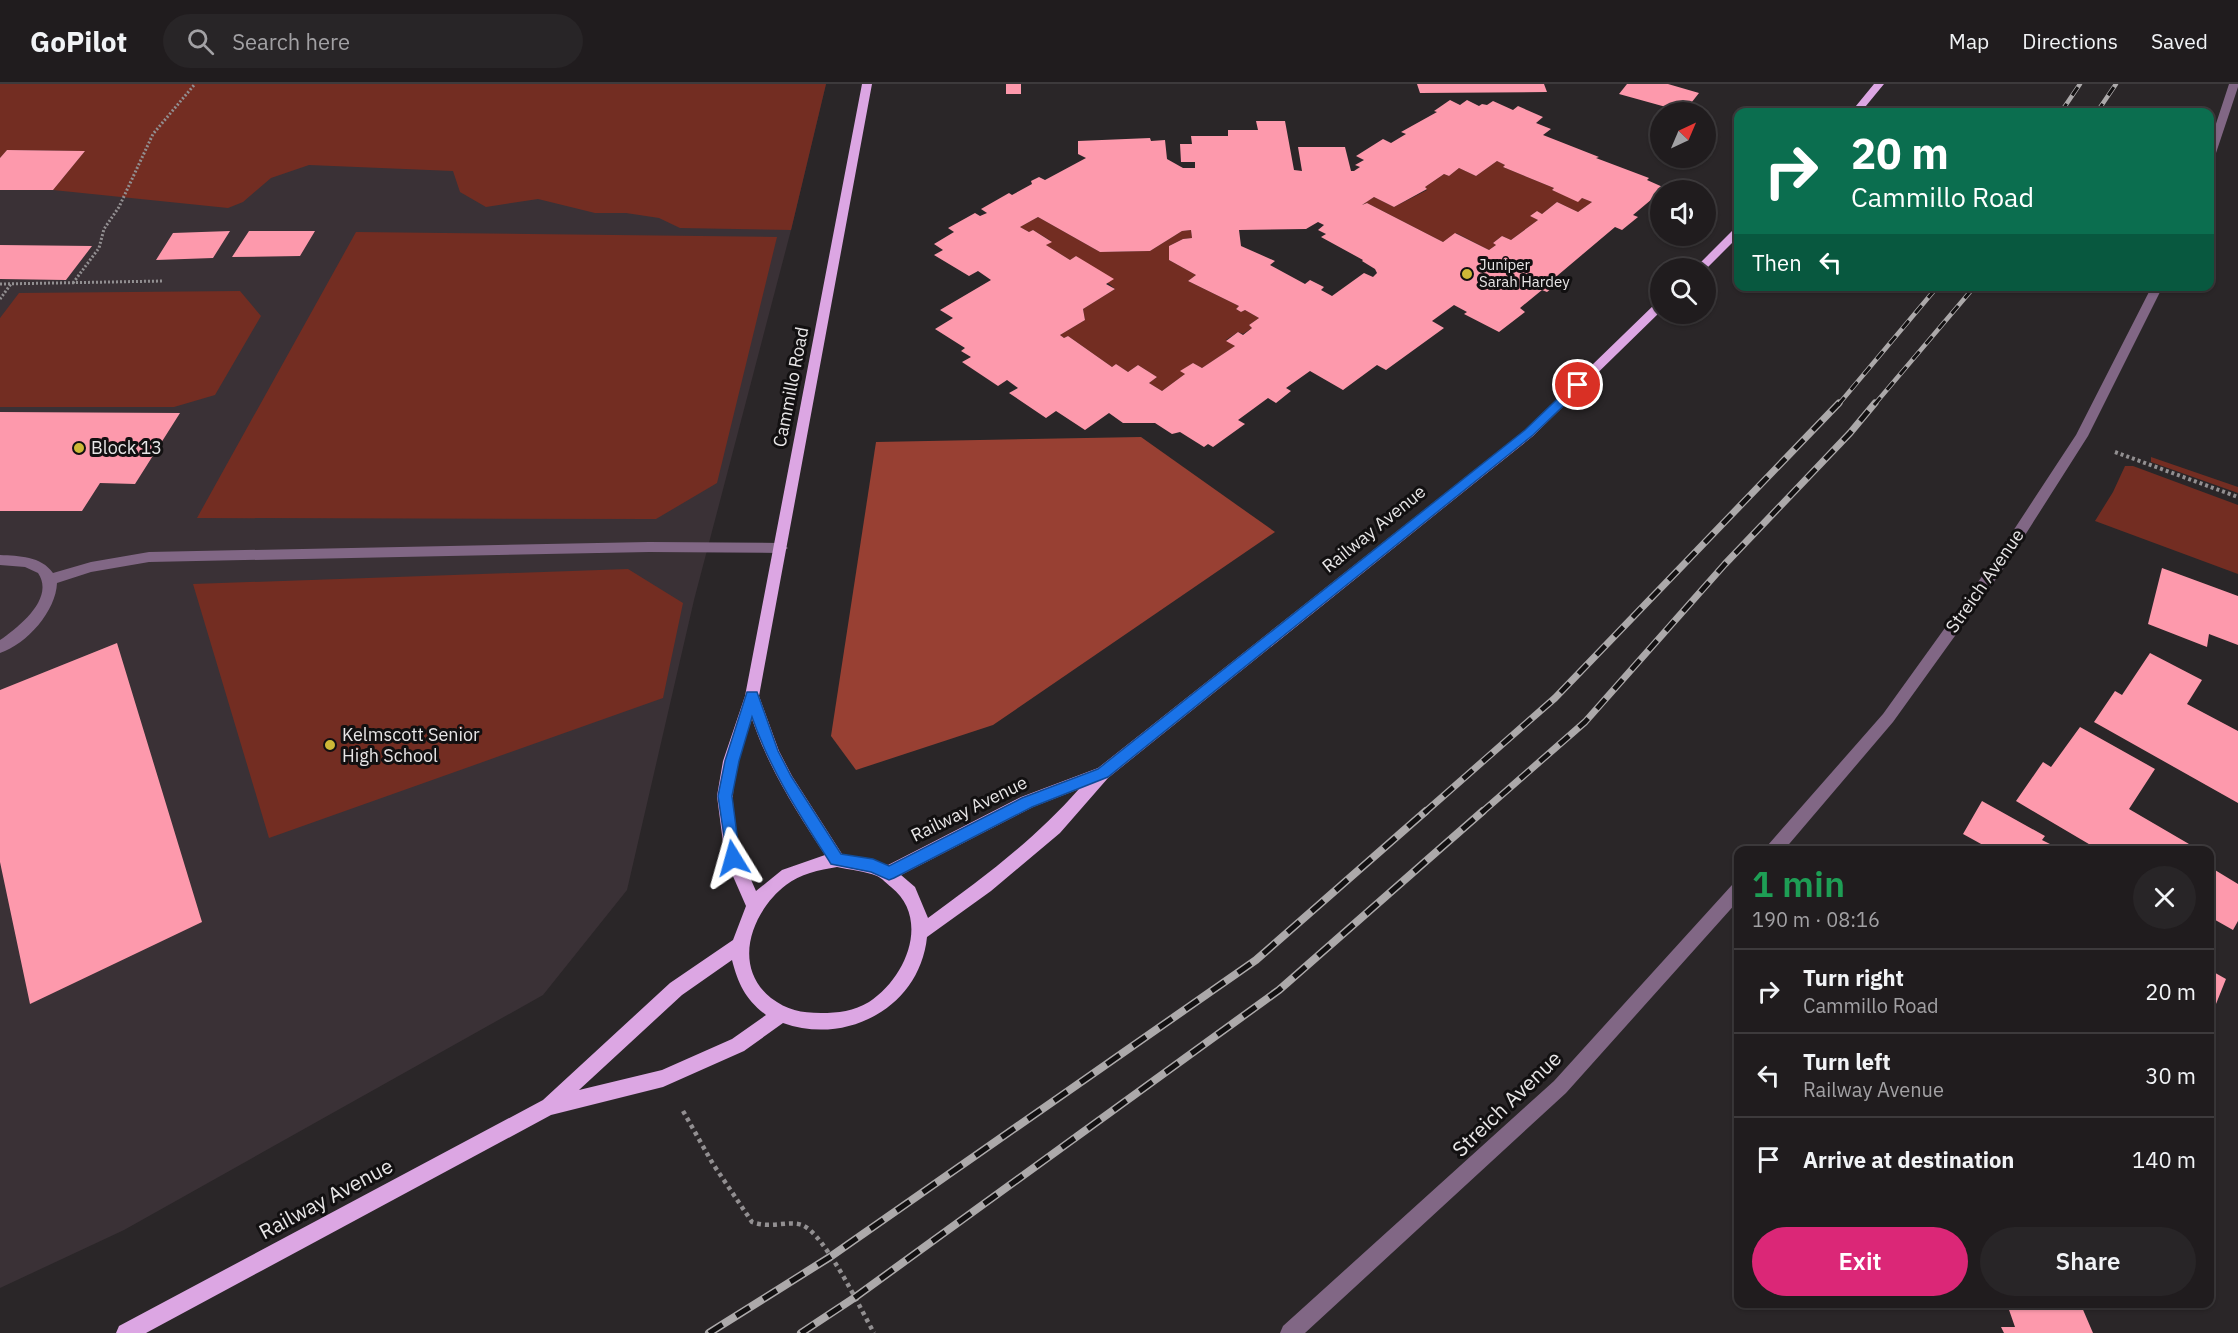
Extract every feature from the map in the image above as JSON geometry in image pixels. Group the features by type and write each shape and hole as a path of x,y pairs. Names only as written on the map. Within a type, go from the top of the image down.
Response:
{"main road":[{"name":"Cammillo Road","path":"754,906 733,858 725,796 732,761 752,696 867,84"},
{"path":"1859,108 1879,84"},
{"path":"1710,258 1734,235"},
{"name":"Railway Avenue","path":"921,932 985,886 1054,828 1103,773 1529,433 1650,316"},
{"path":"752,696 771,751 786,781 837,860"},
{"name":"Railway Avenue","path":"889,873 1027,802 1103,773"},
{"path":"837,860 873,866 889,873 903,884 920,915 919,951 912,970 900,987 883,1002 864,1013 843,1020 821,1023 800,1021 780,1015 765,1005 744,978 740,963 740,945 747,919 754,906 782,879 808,866 837,860"},
{"name":"Railway Avenue","path":"548,1107 676,989 740,945"},
{"name":"Railway Avenue","path":"126,1333 548,1107 663,1078 738,1045 780,1015"}],"street":[{"path":"2214,144 2234,84"},
{"name":"Streich Avenue","path":"1777,846 1888,718 2001,561 2082,436 2155,291"},
{"path":"48,580 91,567 149,557 637,548 781,548"},
{"path":"0,560 34,564 46,573 51,587 48,603 35,621 16,638 0,647"},
{"name":"Streich Avenue","path":"1290,1333 1352,1279 1560,1087 1734,894"}],"path":[{"path":"73,283 99,248 104,229 118,207 153,134 195,84"},
{"path":"0,284 164,280"},
{"path":"0,299 12,284"},
{"path":"2115,452 2238,497"},
{"path":"681,1108 713,1164 752,1222 761,1227 797,1222 809,1226 820,1239 874,1333"}],"shaded area":[{"name":"Kelmscott Senior High School","path":"0,84 826,84 791,230 694,600 627,890 543,995 124,1230 0,1288"},
{"path":"0,84 826,84 791,230 680,228 659,218 626,213 595,213 538,199 486,207 460,192 453,171 309,165 271,178 243,202 228,208 53,190 85,151 7,150 0,158"},
{"path":"1497,161 1505,165 1503,167 1554,188 1552,190 1578,201 1582,198 1592,202 1578,212 1557,202 1542,214 1537,211 1530,216 1538,220 1511,240 1502,236 1493,243 1496,245 1489,250 1456,233 1443,242 1367,203 1362,205 1374,197 1394,207 1427,190 1425,187 1444,174 1449,176 1459,168 1476,176"},
{"path":"1038,217 1100,252 1150,251 1182,231 1191,230 1192,238 1183,239 1169,246 1169,260 1196,275 1188,281 1239,306 1236,309 1241,312 1245,310 1259,318 1249,325 1252,328 1243,334 1238,332 1226,340 1235,346 1202,368 1193,363 1181,371 1185,374 1162,391 1149,383 1157,377 1138,365 1128,372 1116,364 1112,367 1068,336 1064,338 1060,335 1085,320 1083,309 1115,289 1076,256 1070,260 1046,245 1051,241 1033,230 1029,232 1020,227"},
{"path":"356,232 777,237 717,483 656,519 197,518"},
{"path":"240,291 261,316 215,395 174,407 0,407 0,318 19,293"},
{"path":"1141,437 1275,532 993,725 856,770 831,736 876,442"},
{"path":"2151,457 2238,487 2238,493 2151,462"},
{"path":"2125,466 2133,466 2238,505 2238,574 2095,521 2113,492"},
{"path":"628,569 683,603 663,698 269,838 193,584"}],"building":[{"path":"1006,84 1021,84 1021,94 1006,94"},
{"path":"1417,84 1544,84 1547,92 1420,93"},
{"path":"1627,84 1668,84 1699,93 1692,102 1650,103 1619,94"},
{"name":"Juniper Sarah Hardey","path":"1450,100 1460,105 1467,100 1479,106 1493,101 1513,110 1518,106 1543,117 1536,123 1551,129 1543,135 1649,178 1647,180 1650,181 1650,201 1633,215 1638,217 1622,230 1615,227 1551,281 1557,284 1547,292 1542,290 1520,308 1525,312 1499,332 1464,314 1467,312 1454,305 1432,321 1444,328 1386,370 1377,365 1343,390 1310,371 1286,388 1291,391 1276,403 1268,398 1238,420 1245,424 1213,447 1208,444 1204,447 1180,432 1172,434 1155,423 1123,423 1109,413 1085,430 1056,411 1046,418 1009,393 1018,388 1007,380 998,386 962,362 971,357 961,351 965,348 935,329 953,318 940,310 991,280 978,271 969,276 934,255 943,250 934,244 954,232 948,228 975,213 980,216 987,213 981,209 1009,193 1012,195 1032,184 1031,181 1039,177 1045,180 1086,158 1078,154 1078,141 1150,138 1151,141 1165,140 1167,159 1183,168 1195,168 1195,162 1181,162 1180,144 1192,144 1191,136 1228,136 1228,130 1258,130 1256,121 1285,121 1294,170 1302,171 1298,147 1345,147 1351,171 1354,171 1360,167 1355,165 1364,160 1356,156 1383,139 1391,143 1406,134 1401,132 1437,112 1434,111","holes":["1497,161 1505,165 1503,167 1554,188 1552,190 1578,202 1582,198 1592,202 1578,212 1557,202 1542,214 1537,211 1530,216 1538,220 1511,240 1502,236 1493,243 1496,245 1489,250 1455,233 1443,242 1367,203 1362,205 1374,197 1394,207 1427,189 1425,187 1444,174 1449,176 1459,168 1476,176","1038,217 1100,252 1150,251 1182,231 1191,230 1192,238 1183,239 1169,246 1169,260 1196,275 1188,281 1239,306 1236,309 1241,312 1245,310 1259,318 1249,325 1252,328 1243,335 1238,332 1226,341 1235,346 1202,368 1193,363 1180,371 1185,374 1162,391 1149,383 1157,377 1138,365 1128,372 1116,364 1112,367 1068,336 1064,338 1060,335 1085,320 1083,309 1115,289 1106,284 1114,279 1076,256 1070,260 1046,245 1052,242 1033,230 1029,232 1020,227","1318,222 1324,225 1318,230 1326,234 1321,237 1363,260 1377,273 1373,277 1364,273 1332,296 1321,290 1324,287 1310,280 1305,284 1270,265 1275,261 1241,246 1239,230 1306,229"]},
{"path":"7,150 85,151 53,190 0,190 0,158"},
{"path":"230,231 213,258 156,260 173,233"},
{"path":"249,231 315,231 300,256 232,257"},
{"path":"0,245 92,246 66,280 0,279"},
{"name":"Block 13","path":"0,412 180,413 135,484 100,483 82,511 0,511"},
{"path":"2162,568 2238,596 2238,645 2209,634 2207,647 2148,624"},
{"path":"117,643 202,922 30,1004 0,862 0,690"},
{"path":"2150,653 2202,680 2187,704 2238,731 2238,803 2094,722 2115,691 2122,695"},
{"path":"2080,727 2155,769 2129,809 2189,844 2188,846 2092,846 2016,801 2043,762 2051,767"},
{"path":"1982,801 2045,836 2042,840 2054,846 1985,846 1963,834"},
{"path":"2214,869 2238,884 2238,921 2233,930 2214,919"},
{"path":"2214,972 2226,979 2214,1009"},
{"path":"2008,1308 2082,1308 2093,1333 2004,1333 2001,1327 2015,1327"}],"railway":[{"path":"2064,108 2080,84"},
{"path":"2100,108 2116,84"},
{"path":"1838,405 1934,291"},
{"path":"1874,405 1971,291"},
{"path":"1424,813 1555,698 1839,403"},
{"path":"1481,813 1585,722 1725,564 1850,433 1875,403"},
{"path":"709,1333 830,1257 1256,960 1426,811"},
{"path":"801,1333 854,1298 1279,990 1483,811"}],"place":[{"name":"Juniper Sarah Hardey","path":"1467,274"},
{"name":"Block 13","path":"79,448"},
{"name":"Kelmscott Senior High School","path":"330,745"}],"route":[{"path":"733,858 725,796 732,761 752,696 771,751 786,781 837,860 856,861 889,873 1027,802 1103,773 1529,433 1578,385"}]}
